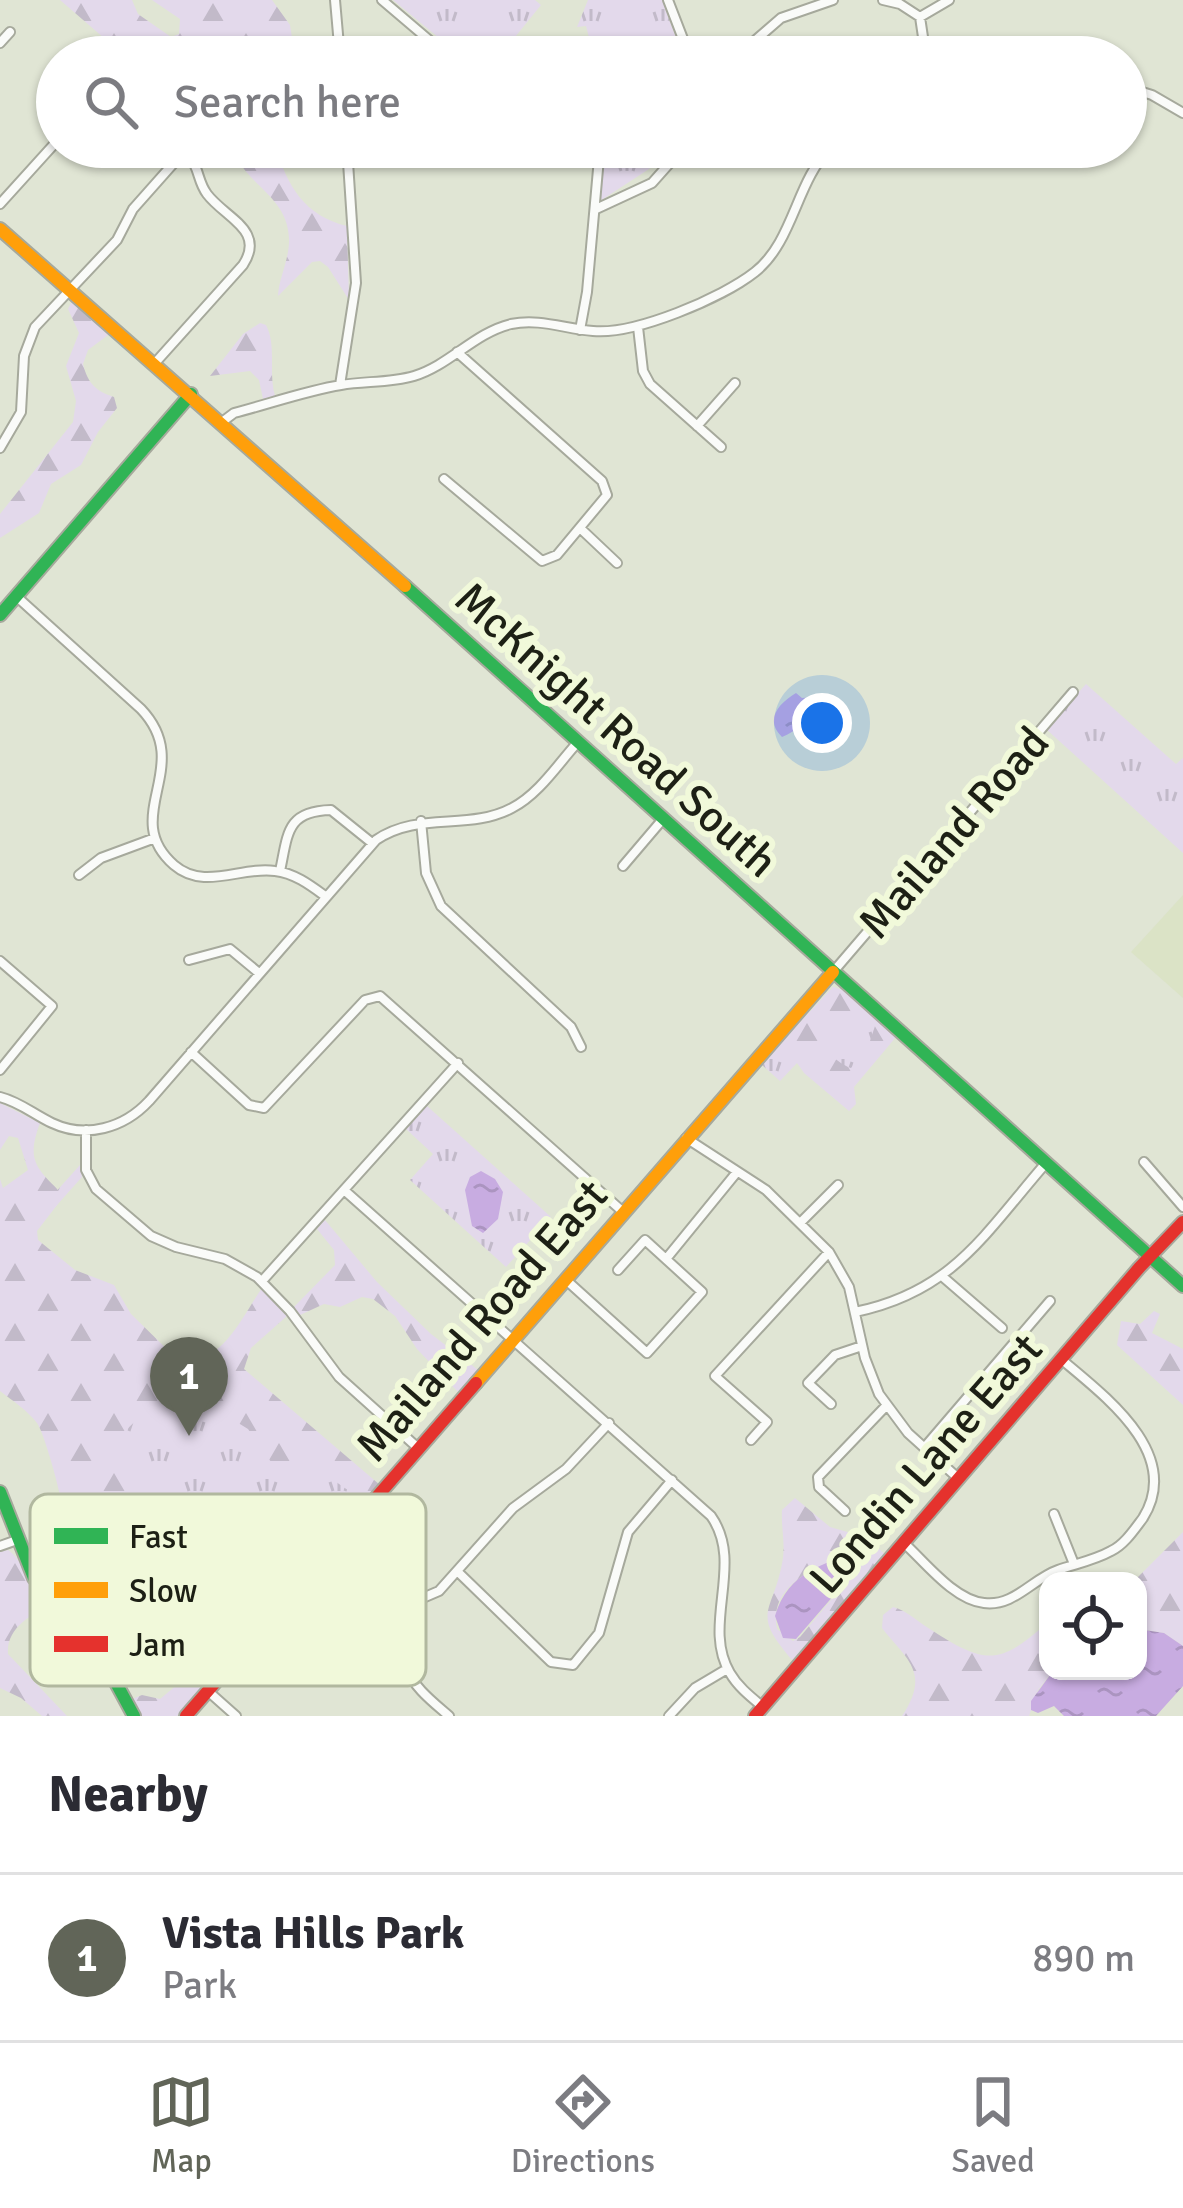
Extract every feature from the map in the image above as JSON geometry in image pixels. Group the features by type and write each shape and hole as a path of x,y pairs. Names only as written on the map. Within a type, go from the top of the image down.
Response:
{"street":[{"path":"335,0 338,36"},
{"path":"382,0 424,36"},
{"path":"668,0 682,36"},
{"path":"760,36 781,18 833,0"},
{"path":"883,0 920,16"},
{"path":"920,16 949,0"},
{"path":"920,16 923,36"},
{"path":"0,43 10,32"},
{"path":"1147,93 1183,113"},
{"path":"0,204 36,164"},
{"path":"1,445 23,406 30,337 41,319 117,240 131,211 169,168"},
{"path":"155,362 244,265 250,251 247,231 207,194 198,168"},
{"path":"340,385 356,283 348,168"},
{"path":"580,330 599,168"},
{"path":"596,209 652,182 665,168"},
{"path":"222,422 234,413 340,385 404,379 429,370 492,330 522,322 580,330 638,327 758,270 778,245 814,168"},
{"name":"McKnight Road South","path":"0,229 191,394 1183,1286"},
{"path":"638,327 646,378 721,447"},
{"path":"444,479 537,559 553,559 605,500 605,485 458,352"},
{"path":"697,426 735,383"},
{"path":"0,614 191,394"},
{"path":"581,529 617,563"},
{"path":"16,596 159,731 164,764 152,808 155,838 172,863 197,876 280,871 325,896"},
{"name":"Mailand Road","path":"833,972 1072,692"},
{"path":"0,1097 57,1125 86,1130 110,1127 134,1115 372,843 399,826 489,816 513,808 578,742"},
{"path":"280,871 290,824 300,816 331,810 372,843"},
{"path":"623,866 663,819"},
{"path":"422,821 426,873 441,906 571,1027 581,1047"},
{"path":"79,875 101,858 155,838"},
{"path":"189,960 230,950 259,973"},
{"path":"0,961 52,1006 0,1070"},
{"name":"Mailand Road East","path":"379,1494 833,972"},
{"path":"191,1052 251,1106 266,1107 365,1000 376,995 389,1001 622,1211"},
{"path":"262,1281 458,1064"},
{"path":"86,1130 88,1178 136,1226 169,1245 230,1261 262,1281 339,1377 418,1448"},
{"path":"686,1138 766,1190 829,1252 844,1276 872,1379 886,1406 958,1479"},
{"path":"1144,1162 1183,1207"},
{"path":"856,1312 911,1296 943,1277 1046,1163"},
{"path":"666,1259 737,1171"},
{"path":"800,1223 838,1184"},
{"path":"344,1190 711,1516 725,1543 721,1639 728,1669 759,1711"},
{"name":"Londin Lane East","path":"759,1711 1183,1222"},
{"path":"564,1278 646,1353 702,1292 645,1240 618,1270"},
{"path":"751,1440 767,1422 716,1376 829,1252"},
{"path":"943,1277 1002,1328"},
{"path":"924,1448 1050,1301"},
{"path":"831,1404 808,1383 835,1354 862,1346"},
{"path":"904,1543 957,1591 981,1603 1010,1599 1042,1576 1108,1553 1122,1543 1154,1501 1161,1476 1157,1458 1112,1403 1061,1359"},
{"path":"845,1510 820,1489 818,1477 886,1406"},
{"path":"426,1595 434,1594 517,1505 566,1469 609,1423"},
{"path":"457,1570 553,1664 571,1666 599,1633 628,1532 672,1480"},
{"path":"0,1492 30,1567"},
{"path":"1054,1514 1074,1564"},
{"path":"0,1546 17,1540"},
{"path":"669,1716 692,1690 728,1669"},
{"path":"118,1686 134,1716"},
{"name":"Mailand Road East","path":"186,1716 214,1686"},
{"path":"416,1686 449,1716"},
{"path":"209,1692 236,1716"}],"shaded area":[{"path":"1183,895 1183,998 1131,952"}],"green space":[{"path":"60,0 132,0 138,14 170,36 102,36"},
{"path":"152,0 272,0 290,25 292,36 174,36 179,34 180,19"},
{"path":"393,0 535,0 541,5 516,36 437,36"},
{"path":"588,0 662,0 675,36 589,36 586,26 577,27"},
{"path":"284,168 309,207 347,226 349,300 320,261 312,262 278,296 289,245 286,223 273,199 245,170"},
{"path":"603,168 650,168 649,169 600,201"},
{"path":"73,299 112,332 88,350 83,364 90,382 114,397 117,408 81,465 51,484 39,513 0,538 0,514 73,422 76,401 66,366 79,333 68,309"},
{"path":"260,323 266,325 271,342 275,396 263,399 259,380 250,371 210,376 243,334"},
{"path":"1086,684 1176,764 1183,758 1183,853 1046,729"},
{"path":"833,987 843,990 893,1035 837,1099 797,1063 780,1081 761,1064"},
{"path":"834,987 865,1009 830,1016 818,1028 825,1047 840,1062 851,1068 866,1053 877,1020 896,1037 854,1087 856,1104 849,1111 804,1073 782,1041"},
{"path":"0,1103 40,1123 34,1157 64,1196 37,1231 38,1240 75,1270 114,1285 131,1314 178,1360 207,1356 218,1348 262,1288 287,1316 251,1348 244,1369 380,1485 372,1494 353,1494 316,1468 278,1472 248,1429 201,1400 180,1395 154,1403 122,1434 119,1458 126,1474 147,1494 59,1494 37,1423 0,1391 0,1179 3,1188 28,1170 18,1138 9,1136 0,1150"},
{"path":"427,1106 551,1217 506,1267 410,1180 433,1154 406,1129"},
{"path":"80,1165 82,1177 31,1234 196,1382 233,1362 376,1490 373,1494 129,1494 0,1382 9,1244"},
{"path":"325,1220 377,1282 431,1334 478,1370 459,1393 417,1349 395,1316 373,1299 362,1297 340,1307 324,1304 300,1315 294,1307 335,1265 334,1250 317,1229"},
{"path":"1154,1311 1160,1314 1152,1333 1183,1349 1183,1405 1117,1345 1121,1321 1140,1324"},
{"path":"795,1498 830,1527 865,1537 886,1555 794,1662 768,1621 783,1558 782,1510","holes":["861,1549 869,1553 800,1637 793,1641 777,1629 776,1612 790,1586"]},
{"path":"1183,1532 1183,1646 1164,1633 1147,1630 1147,1572 1143,1572"},
{"path":"8,1550 30,1579 30,1616 15,1630 8,1654 30,1677 30,1686 38,1686 67,1716 42,1716 0,1688 0,1552"},
{"path":"893,1607 981,1655 1005,1653 1039,1629 1039,1680 1046,1680 1029,1716 902,1716 915,1677 907,1658 882,1628 883,1615"},
{"path":"176,1686 204,1686 177,1716 140,1716 132,1699 142,1695 160,1699"}],"water":[{"path":"796,693 802,698 827,696 839,708 841,719 833,728 812,723 782,737 774,718"},
{"path":"481,1171 495,1179 503,1192 498,1219 483,1233 472,1226 465,1190 470,1177"},
{"path":"861,1549 868,1552 867,1557 796,1639 783,1638 775,1616 789,1589 809,1572"},
{"path":"1147,1630 1164,1633 1183,1646 1183,1686 1156,1716 1064,1716 1054,1706 1038,1713 1031,1710 1031,1701 1046,1680 1147,1680"}],"traffic: fast":[{"path":"0,615 191,394"},
{"path":"405,586 1183,1286"},
{"path":"0,1492 30,1568"},
{"path":"118,1686 134,1716"}],"traffic: slow":[{"path":"0,229 405,586"},
{"path":"476,1383 833,972"}],"traffic: jam":[{"path":"755,1716 1183,1222"},
{"path":"379,1494 476,1383"},
{"path":"186,1716 212,1686"}],"place":[{"name":"Vista Hills Park","path":"189,1436"}]}
